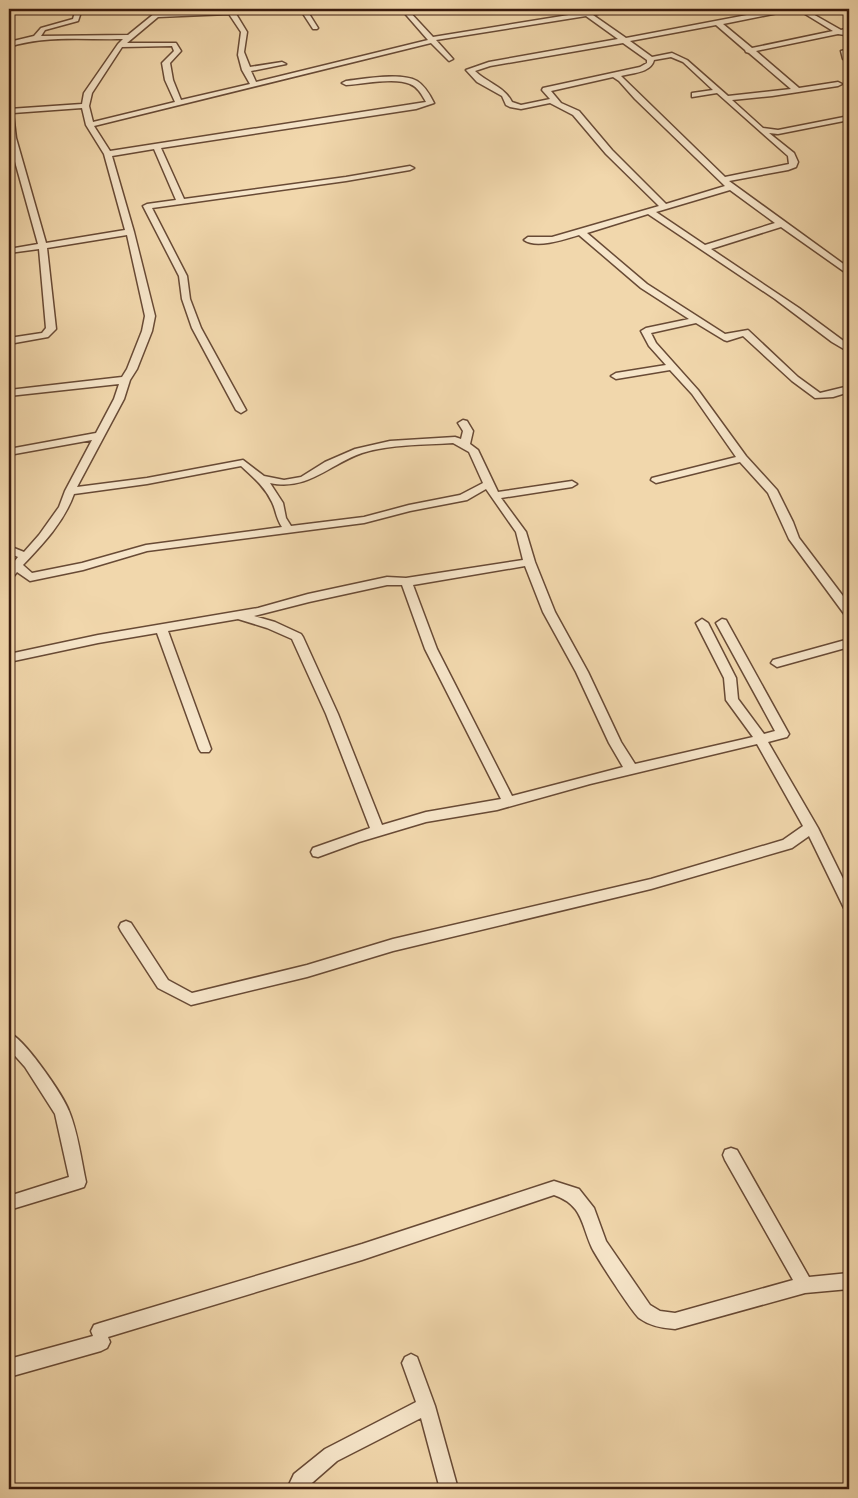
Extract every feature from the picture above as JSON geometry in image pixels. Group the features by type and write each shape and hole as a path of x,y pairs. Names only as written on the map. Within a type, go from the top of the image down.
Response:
{"street":[{"path":"36,38 43,29 76,20 79,9"},
{"path":"303,9 316,28"},
{"path":"404,9 449,58"},
{"path":"580,9 651,59 674,56 685,61 791,155 794,165 788,168 725,179"},
{"path":"90,125 432,40 615,9"},
{"path":"664,206 609,152 576,113 557,103 548,101 521,107 513,105 509,103 505,95 480,80 470,70 489,64 788,9"},
{"path":"800,9 849,38"},
{"path":"254,85 246,70 247,65 241,51 245,37 244,30 230,11 160,12 120,45 88,93 85,106 90,125 108,154 130,232 150,316 119,400 70,491 64,507 43,537 13,570 30,577 83,566 146,548 364,520 409,508 463,498 488,484"},
{"path":"717,22 748,51 796,89"},
{"path":"748,51 849,30"},
{"path":"9,44 20,40 36,38 127,38"},
{"path":"120,45 174,44 178,51 166,63 169,80 179,104"},
{"path":"845,58 846,54 844,51 849,51"},
{"path":"557,103 546,90 616,76 647,67 651,59"},
{"path":"246,70 282,64"},
{"path":"616,76 622,79 731,187 849,272"},
{"path":"108,154 157,148 430,104 428,97 414,82 397,80 346,82"},
{"path":"726,98 772,94 838,84"},
{"path":"695,95 718,91"},
{"path":"9,341 45,335 51,329 43,247 12,138 9,111 85,106"},
{"path":"762,130 778,132 849,118"},
{"path":"157,148 181,201"},
{"path":"241,410 202,340 185,296 186,287 182,276 147,206 346,179 410,168"},
{"path":"528,240 552,240 731,187"},
{"path":"649,211 797,311 837,343 849,349"},
{"path":"703,249 780,224"},
{"path":"9,251 130,232"},
{"path":"581,232 644,286 724,337 746,332 795,379 818,396 833,394 849,388"},
{"path":"698,320 646,331 652,344 670,367 695,392 742,458 773,492 794,539 849,612"},
{"path":"616,376 670,367"},
{"path":"9,393 125,380"},
{"path":"463,423 468,431 465,444"},
{"path":"9,452 100,435"},
{"path":"261,478 284,483 304,479 329,464 359,451 390,444 455,440 465,444 472,450 494,496 521,532 549,612 582,672 614,743 632,770"},
{"path":"656,480 742,458"},
{"path":"70,491 146,481 243,462 261,478 278,503 281,518 288,529"},
{"path":"494,496 572,484"},
{"path":"9,550 24,556"},
{"path":"9,658 161,628 238,616 387,582 406,582 530,562"},
{"path":"406,582 431,649 509,802"},
{"path":"238,616 270,624 297,638 332,714 378,831"},
{"path":"318,852 426,817 509,802 590,779 783,734 722,622"},
{"path":"702,623 730,678 732,700 750,722 761,740 811,828 849,904"},
{"path":"161,628 204,749"},
{"path":"776,663 849,643"},
{"path":"126,927 163,984 191,999 307,971 393,945 651,884 787,844 811,828"},
{"path":"9,1039 30,1062 62,1112 78,1182 9,1203"},
{"path":"731,1155 805,1285"},
{"path":"9,1368 101,1336 554,1188 573,1194 588,1213 599,1245 644,1311 658,1319 675,1321 805,1285 849,1281"},
{"path":"411,1363 426,1406 449,1489"},
{"path":"296,1489 300,1480 331,1455 426,1406"}]}
